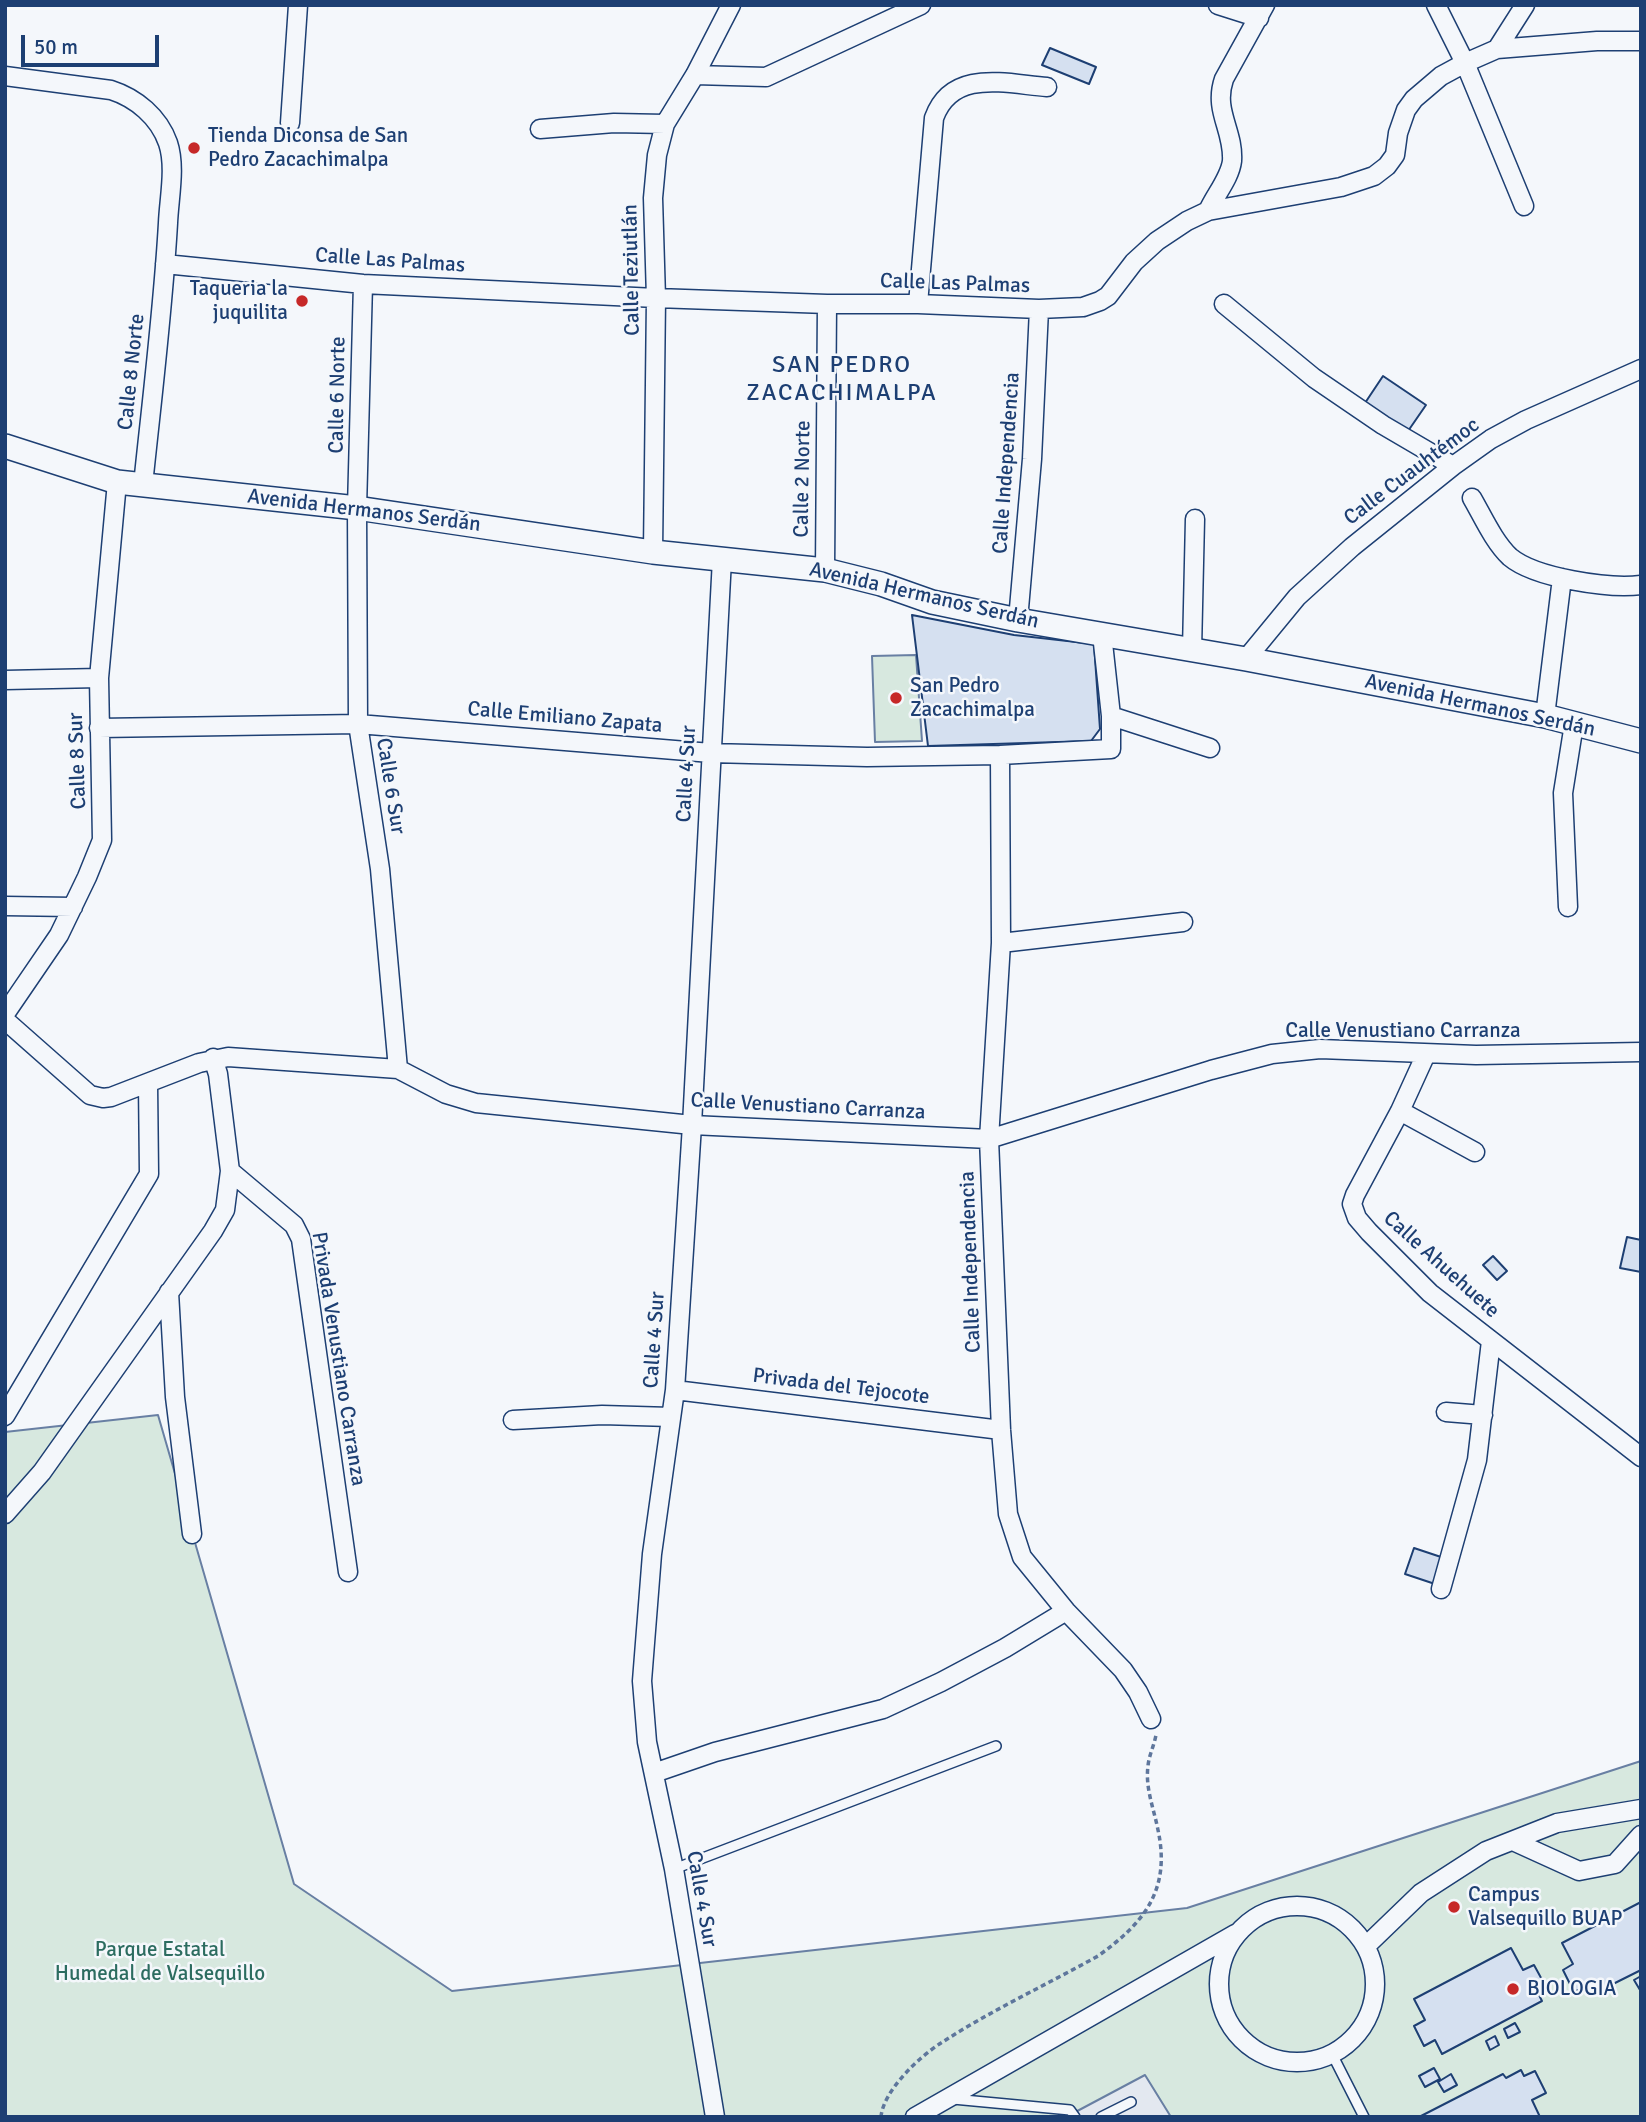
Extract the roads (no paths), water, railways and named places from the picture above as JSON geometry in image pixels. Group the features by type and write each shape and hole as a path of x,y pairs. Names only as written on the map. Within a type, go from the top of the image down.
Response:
{"street":[{"path":"290,123 298,5"},
{"name":"Calle Teziutlán","path":"653,552 656,298 653,198 657,155 665,124 695,75 732,5"},
{"path":"695,75 766,77 921,5"},
{"path":"1208,211 1232,162 1231,141 1221,112 1220,91 1262,12 1218,5"},
{"path":"1436,5 1465,63 1524,206"},
{"path":"1497,49 1525,5"},
{"name":"Calle Las Palmas","path":"165,264 363,284 656,298 1039,309 1083,307 1108,296 1134,262 1157,241 1208,211 1341,187 1374,176 1387,166 1395,155 1398,133 1406,110 1414,99 1441,76 1465,63 1497,49 1597,41 1641,41"},
{"name":"Calle 8 Norte","path":"5,76 111,90 134,100 159,124 170,152 165,264 144,485"},
{"path":"918,304 934,118 938,107 953,92 973,82 1047,87"},
{"path":"540,129 614,123 665,124"},
{"name":"Calle 6 Norte","path":"357,508 363,284"},
{"name":"Calle 2 Norte","path":"825,570 827,304"},
{"path":"1224,304 1314,378 1383,425 1453,466"},
{"name":"Calle Independencia","path":"1018,620 1032,459 1039,309"},
{"name":"Calle Cuauhtémoc","path":"1246,659 1297,597 1352,547 1453,466 1525,419 1641,369"},
{"name":"Avenida Hermanos Serdán","path":"5,446 117,482 357,508 653,552 825,570 881,584 932,602 1545,716 1641,741"},
{"name":"Calle 8 Sur","path":"5,1014 59,935 102,840 99,678 117,482"},
{"path":"1472,498 1508,555 1521,565 1562,578 1610,586 1641,585"},
{"name":"Calle 6 Sur","path":"357,508 358,724 380,869 398,1069"},
{"path":"1192,650 1195,519"},
{"name":"Calle 4 Sur","path":"715,2117 674,1869 644,1714 643,1657 652,1554 675,1390 722,559"},
{"path":"1545,716 1562,578"},
{"path":"1102,634 1111,716 1210,748"},
{"path":"5,680 99,678"},
{"name":"Calle Emiliano Zapata","path":"99,728 358,724 711,753 867,757 1000,755 1111,749 1111,716"},
{"path":"1568,907 1563,793 1574,724"},
{"name":"Calle Independencia","path":"1000,755 1001,943 989,1139 1000,1430 1007,1504 1022,1557 1066,1611 1123,1670 1152,1719"},
{"path":"5,906 73,907"},
{"path":"1001,943 1183,922"},
{"name":"Calle Venustiano Carranza","path":"5,1020 90,1095 103,1098 213,1058 228,1057 398,1069 430,1088 459,1099 692,1125 989,1139 1210,1070 1272,1054 1320,1049 1426,1054 1641,1052"},
{"name":"Calle Ahuehuete","path":"1426,1054 1400,1111 1355,1195 1353,1211 1369,1233 1430,1293 1641,1457"},
{"path":"5,1514 41,1472 213,1231 225,1210 230,1171 218,1074 213,1058"},
{"path":"5,1416 149,1174 148,1083"},
{"path":"1400,1111 1475,1152"},
{"name":"Privada Venustiano Carranza","path":"230,1171 294,1225 301,1239 348,1572"},
{"path":"169,1292 175,1397 192,1534"},
{"path":"1441,1589 1477,1460 1491,1341"},
{"name":"Privada del Tejocote","path":"675,1390 1000,1430"},
{"path":"1447,1412 1483,1415"},
{"path":"513,1420 603,1415 671,1418"},
{"path":"654,1773 715,1752 883,1709 984,1659 1066,1611"},
{"path":"1366,1945 1422,1893 1486,1851 1557,1823 1641,1809"},
{"path":"1513,1841 1579,1871 1615,1864 1641,1835"},
{"path":"1286,1906 1304,1906 1329,1912 1350,1926 1366,1945 1375,1969 1376,1994 1372,2007 1368,2019 1353,2039 1332,2054 1308,2062 1282,2061 1257,2052 1237,2035 1224,2011 1219,1984 1221,1966 1227,1948 1251,1920 1286,1906"},
{"path":"915,2117 1238,1933"}],"lane":[{"path":"674,1869 996,1746"},
{"path":"1332,2054 1364,2117"},
{"path":"948,2098 1070,2110 1075,2117"},
{"path":"1101,2117 1131,2102"}],"place":[{"name":"Tienda Diconsa de San Pedro Zacachimalpa","path":"194,148"},
{"name":"Taqueria la juquilita","path":"302,301"},
{"name":"San Pedro Zacachimalpa","path":"896,698"},
{"name":"Campus Valsequillo BUAP","path":"1454,1907"},
{"name":"BIOLOGIA","path":"1513,1989"}],"district":[{"name":"SAN PEDRO ZACACHIMALPA","path":"842,380"}],"park label":[{"name":"Parque Estatal Humedal de Valsequillo","path":"160,1962"}]}
